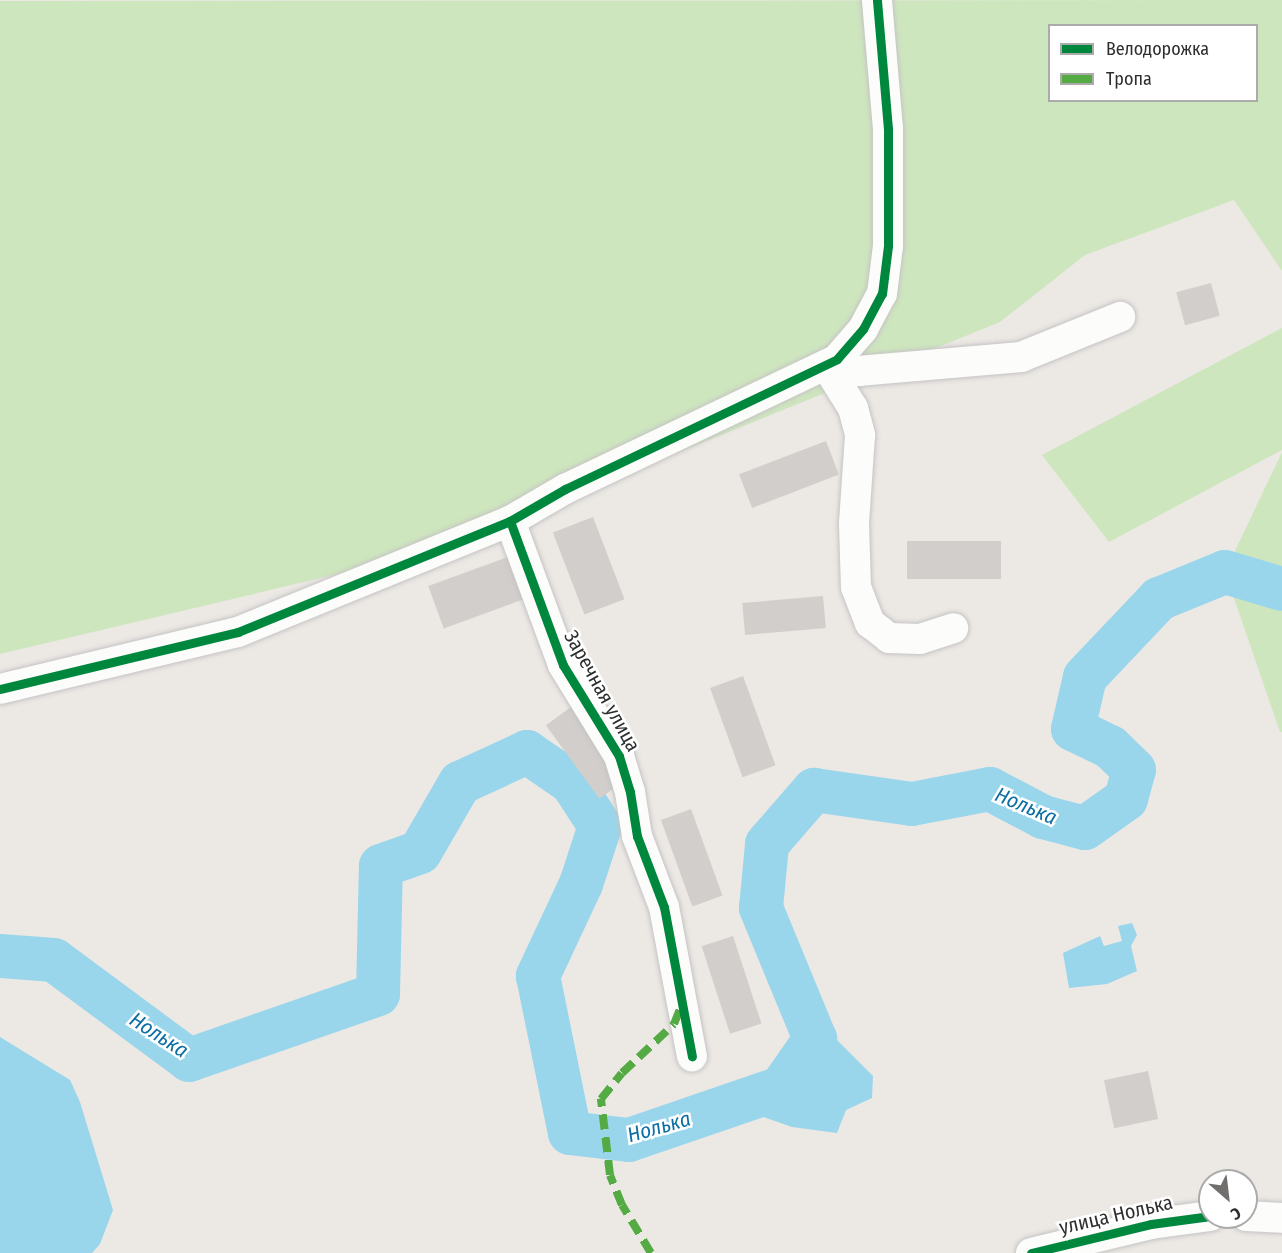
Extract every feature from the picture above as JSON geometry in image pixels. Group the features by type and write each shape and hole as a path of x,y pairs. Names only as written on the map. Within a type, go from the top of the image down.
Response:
{"street":[{"path":"0,688 238,632 510,521 565,489 826,365 863,329 882,294 888,246 888,129 877,0"},
{"path":"826,365 858,371 1021,357 1120,317"},
{"path":"826,365 853,408 860,435 854,524 856,587 870,623 889,638 920,639 952,628"},
{"name":"Заречная улица","path":"510,521 563,665 620,756 630,792 637,836 664,907 692,1056"},
{"path":"1258,1217 1282,1218"},
{"name":"улица Нолька","path":"1031,1253 1150,1224 1198,1218"}],"green space":[{"path":"1282,0 1282,271 1234,200 1085,255 1000,322 435,551 0,654 0,1"},
{"path":"1282,328 1282,450 1109,542 1042,455"},
{"path":"1282,452 1282,732 1280,732 1225,572"}],"water":[{"path":"1132,923 1137,935 1131,946 1137,971 1107,984 1069,988 1063,953 1100,936 1104,946 1122,941 1118,926"},
{"path":"804,1025 823,1026 873,1076 872,1098 846,1110 837,1133 792,1127 746,1111 739,1095 776,1062"},
{"path":"0,1037 70,1080 80,1102 113,1210 100,1244 92,1253 0,1253"}],"building":[{"path":"1211,283 1220,316 1185,325 1176,292"},
{"path":"826,441 839,475 752,508 739,474"},
{"path":"593,517 625,599 584,615 553,532"},
{"path":"907,541 1001,541 1001,579 907,579"},
{"path":"511,556 526,598 444,628 428,586"},
{"path":"823,596 826,628 745,635 742,603"},
{"path":"743,676 775,765 743,777 710,688"},
{"path":"571,707 624,781 599,799 546,725"},
{"path":"691,809 722,895 692,906 661,820"},
{"path":"733,936 761,1023 730,1034 702,946"},
{"path":"1148,1071 1158,1119 1114,1128 1104,1080"}],"waterway":[{"name":"Нолька","path":"0,956 54,960 189,1060 378,994 381,866 420,852 460,783 527,752 572,783 600,826 581,884 538,976 570,1133 629,1140 781,1088 815,1039 761,908 767,844 814,790 912,804 990,789 1043,817 1085,828 1126,799 1134,770 1110,747 1073,729 1085,677 1159,599 1225,572 1282,589"}],"marked path":[{"path":"651,1253 622,1205 610,1175 601,1099 622,1073 674,1024 681,1007"}],"cycle path":[{"path":"0,689 238,632 510,521 565,489 837,359 863,329 882,294 888,246 888,129 877,0"},
{"path":"510,521 563,665 619,756 630,792 637,836 664,907 692,1056"},
{"path":"1031,1253 1151,1224 1198,1218"}]}
